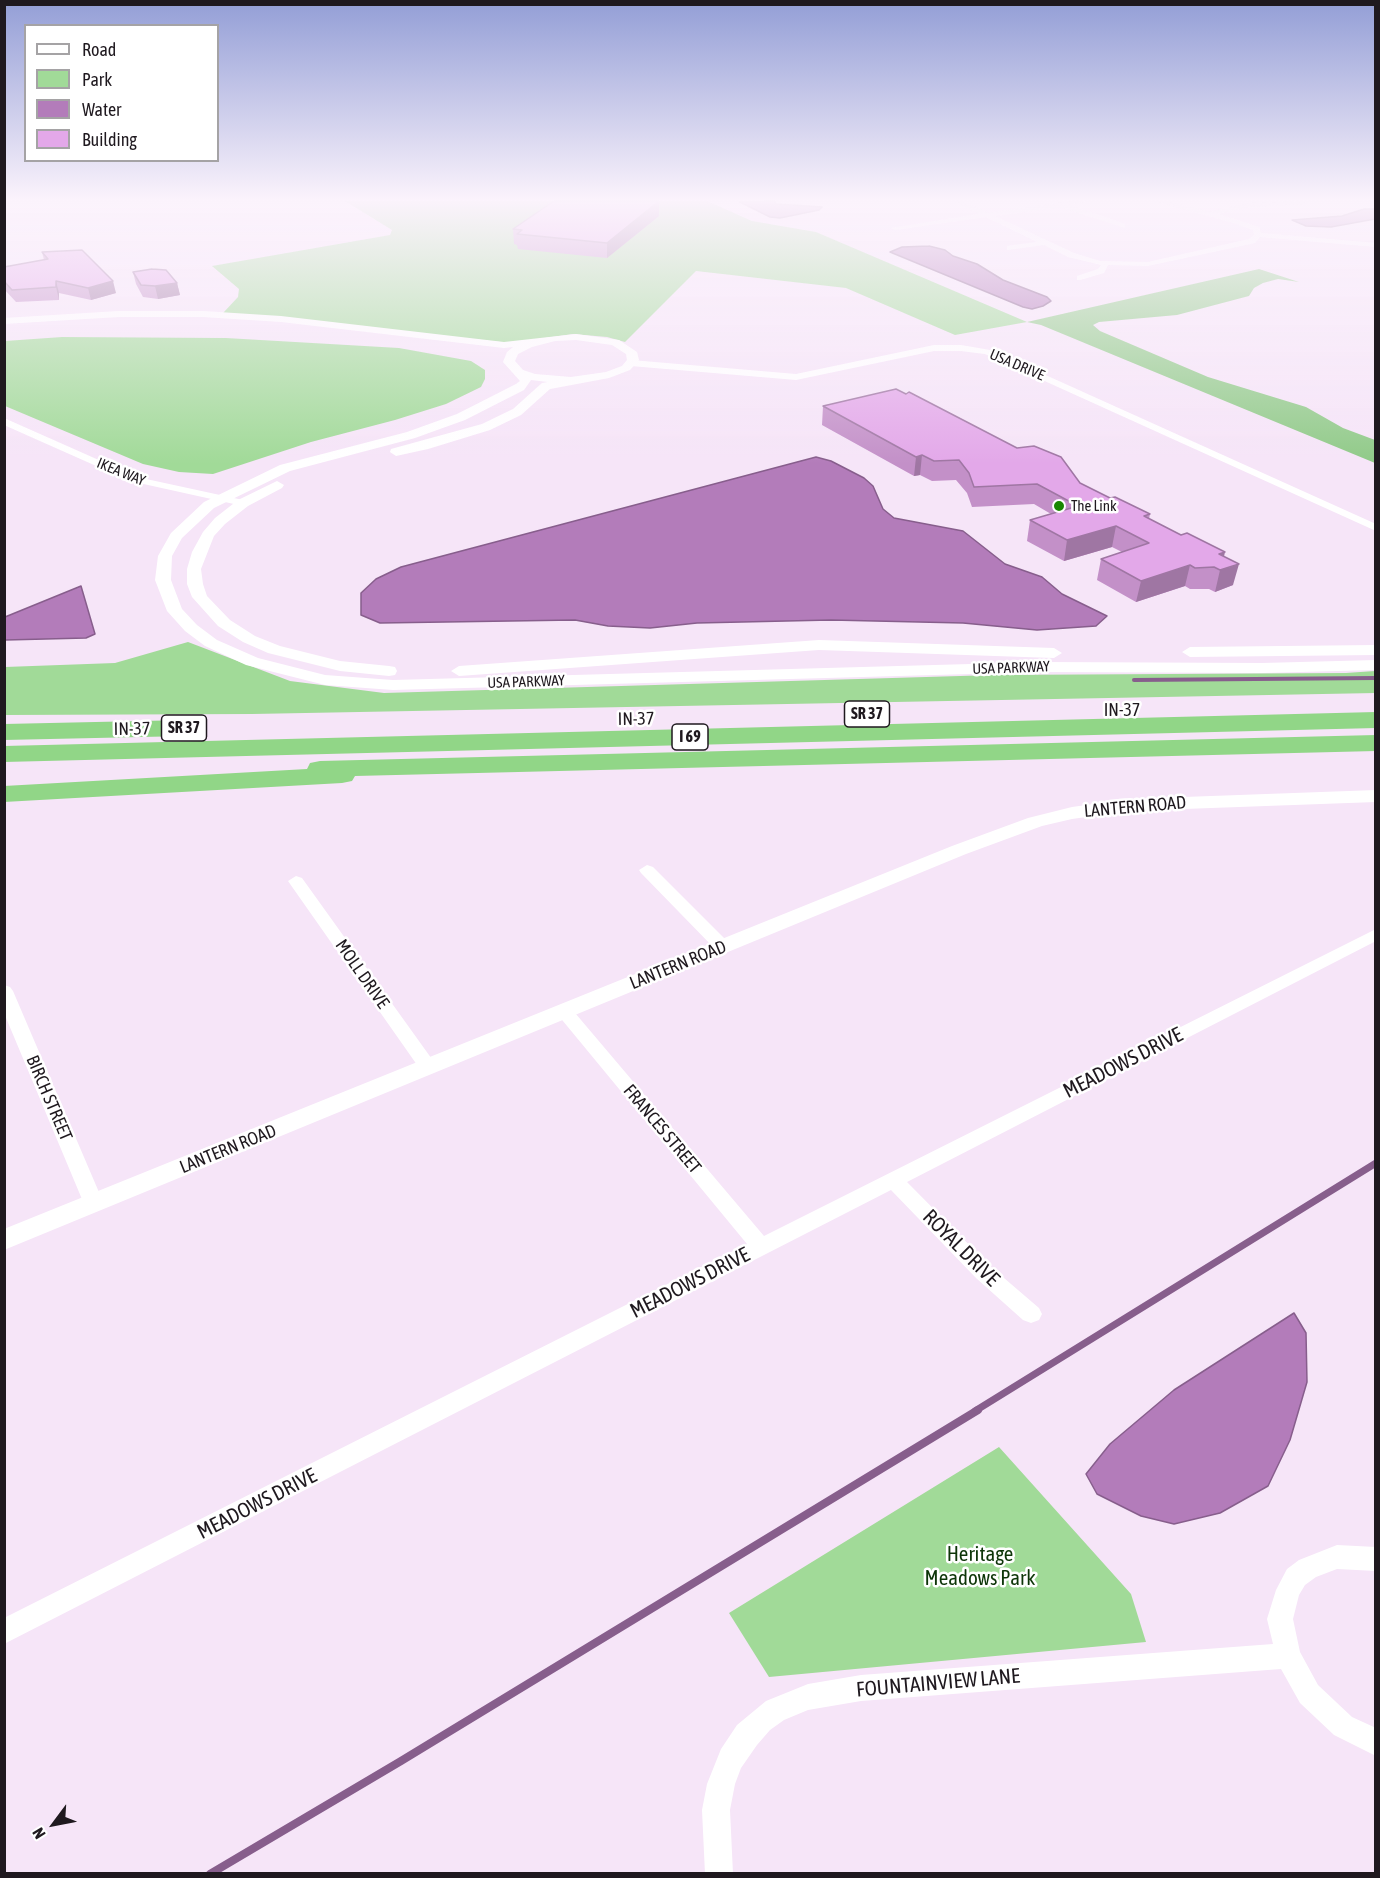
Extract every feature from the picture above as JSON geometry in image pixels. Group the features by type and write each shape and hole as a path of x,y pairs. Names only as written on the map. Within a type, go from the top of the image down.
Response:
{"highway":[{"name":"IN-37","path":"6,737 949,712 1376,707"},
{"name":"I 69","path":"6,737 1376,720"},
{"name":"I 69","path":"4,776 1376,743"},
{"path":"4,794 539,764"}],"street":[{"name":"USA PARKWAY","path":"4,321 119,314 203,314 281,319 504,345 565,337 606,340 622,345 631,352 633,360 631,363 609,375 546,386 517,411 475,431 428,445 312,471 280,483 243,503 214,527 199,552 195,577 200,597 224,623 249,639 295,656 358,669 400,672 450,671 769,646 819,645 1088,653 1376,650"},
{"name":"USA PARKWAY","path":"4,329 158,325 286,329 493,350 506,356 526,381 520,387 461,417 411,435 296,464 257,479 220,498 191,520 176,536 165,556 163,580 175,611 196,633 227,651 266,666 334,681 382,685 433,685 1043,666 1273,668 1376,665"},
{"name":"USA PARKWAY","path":"514,367 513,352 536,342"},
{"name":"USA DRIVE","path":"631,363 796,377 934,348 961,348 987,352 1376,528"},
{"name":"USA PARKWAY","path":"514,367 541,378 571,381"},
{"name":"IKEA WAY","path":"4,421 143,482 243,503"},
{"name":"LANTERN ROAD","path":"4,1240 997,835 1053,817 1129,805 1373,799"},
{"path":"647,870 723,947"},
{"name":"MOLL DRIVE","path":"296,881 428,1067"},
{"name":"MEADOWS DRIVE","path":"4,1632 1376,934"},
{"name":"BIRCH STREET","path":"4,992 94,1204"},
{"name":"FRANCES STREET","path":"564,1011 761,1247"},
{"name":"ROYAL DRIVE","path":"893,1180 983,1272 1031,1314"},
{"path":"1376,1559 1337,1557 1308,1568 1296,1577 1288,1590 1280,1619 1288,1656 1309,1694 1343,1726 1376,1743"},
{"name":"FOUNTAINVIEW LANE","path":"719,1874 716,1810 721,1784 731,1759 747,1735 761,1721 775,1710 808,1697 861,1688 1288,1656"}],"green space":[{"path":"239,289 678,289 625,342 607,337 573,334 510,343 223,313 238,297"},
{"path":"847,289 949,289 1027,322 955,335"},
{"path":"1173,289 1254,289 1249,296 1177,315 1099,322 1093,325 1100,331 1208,377 1306,407 1343,428 1375,440 1375,463 1041,325 1027,322"},
{"path":"62,337 226,338 399,348 471,361 485,370 485,379 481,387 446,404 395,420 311,442 213,474 179,472 143,464 5,406 5,341"},
{"path":"188,642 290,681 384,693 994,675 1375,671 1376,693 252,714 5,715 5,667 115,663"},
{"name":"Heritage Meadows Park","path":"999,1447 1131,1594 1146,1642 769,1677 729,1613"}],"water":[{"path":"979,289 1025,289 1047,297 1051,301 1032,309"},
{"path":"816,457 831,461 864,478 873,486 883,509 894,518 963,531 1005,564 1042,577 1062,594 1107,616 1096,626 1037,630 963,623 831,620 697,623 650,628 608,626 575,620 380,623 361,615 361,593 376,579 401,567"},
{"path":"81,586 95,634 86,638 5,640 5,617"},
{"path":"1294,1313 1306,1333 1307,1382 1290,1440 1268,1486 1220,1513 1174,1524 1141,1516 1097,1494 1086,1474 1110,1444 1174,1390"}],"building":[{"path":"896,389 906,394 909,392 1017,448 1034,446 1061,457 1080,483 1150,514 1144,516 1181,535 1187,533 1225,552 1219,554 1239,564 1220,570 1214,567 1195,568 1190,565 1141,581 1101,559 1149,543 1116,526 1067,540 1030,520 1078,506 1037,484 974,487 969,473 959,460 934,461 922,455 916,457 823,406"}],"waterway":[{"path":"1134,680 1376,678"},
{"path":"975,1411 1376,1163"},
{"path":"210,1874 401,1761 978,1410"}],"place":[{"name":"The Link","path":"1059,506"}]}
